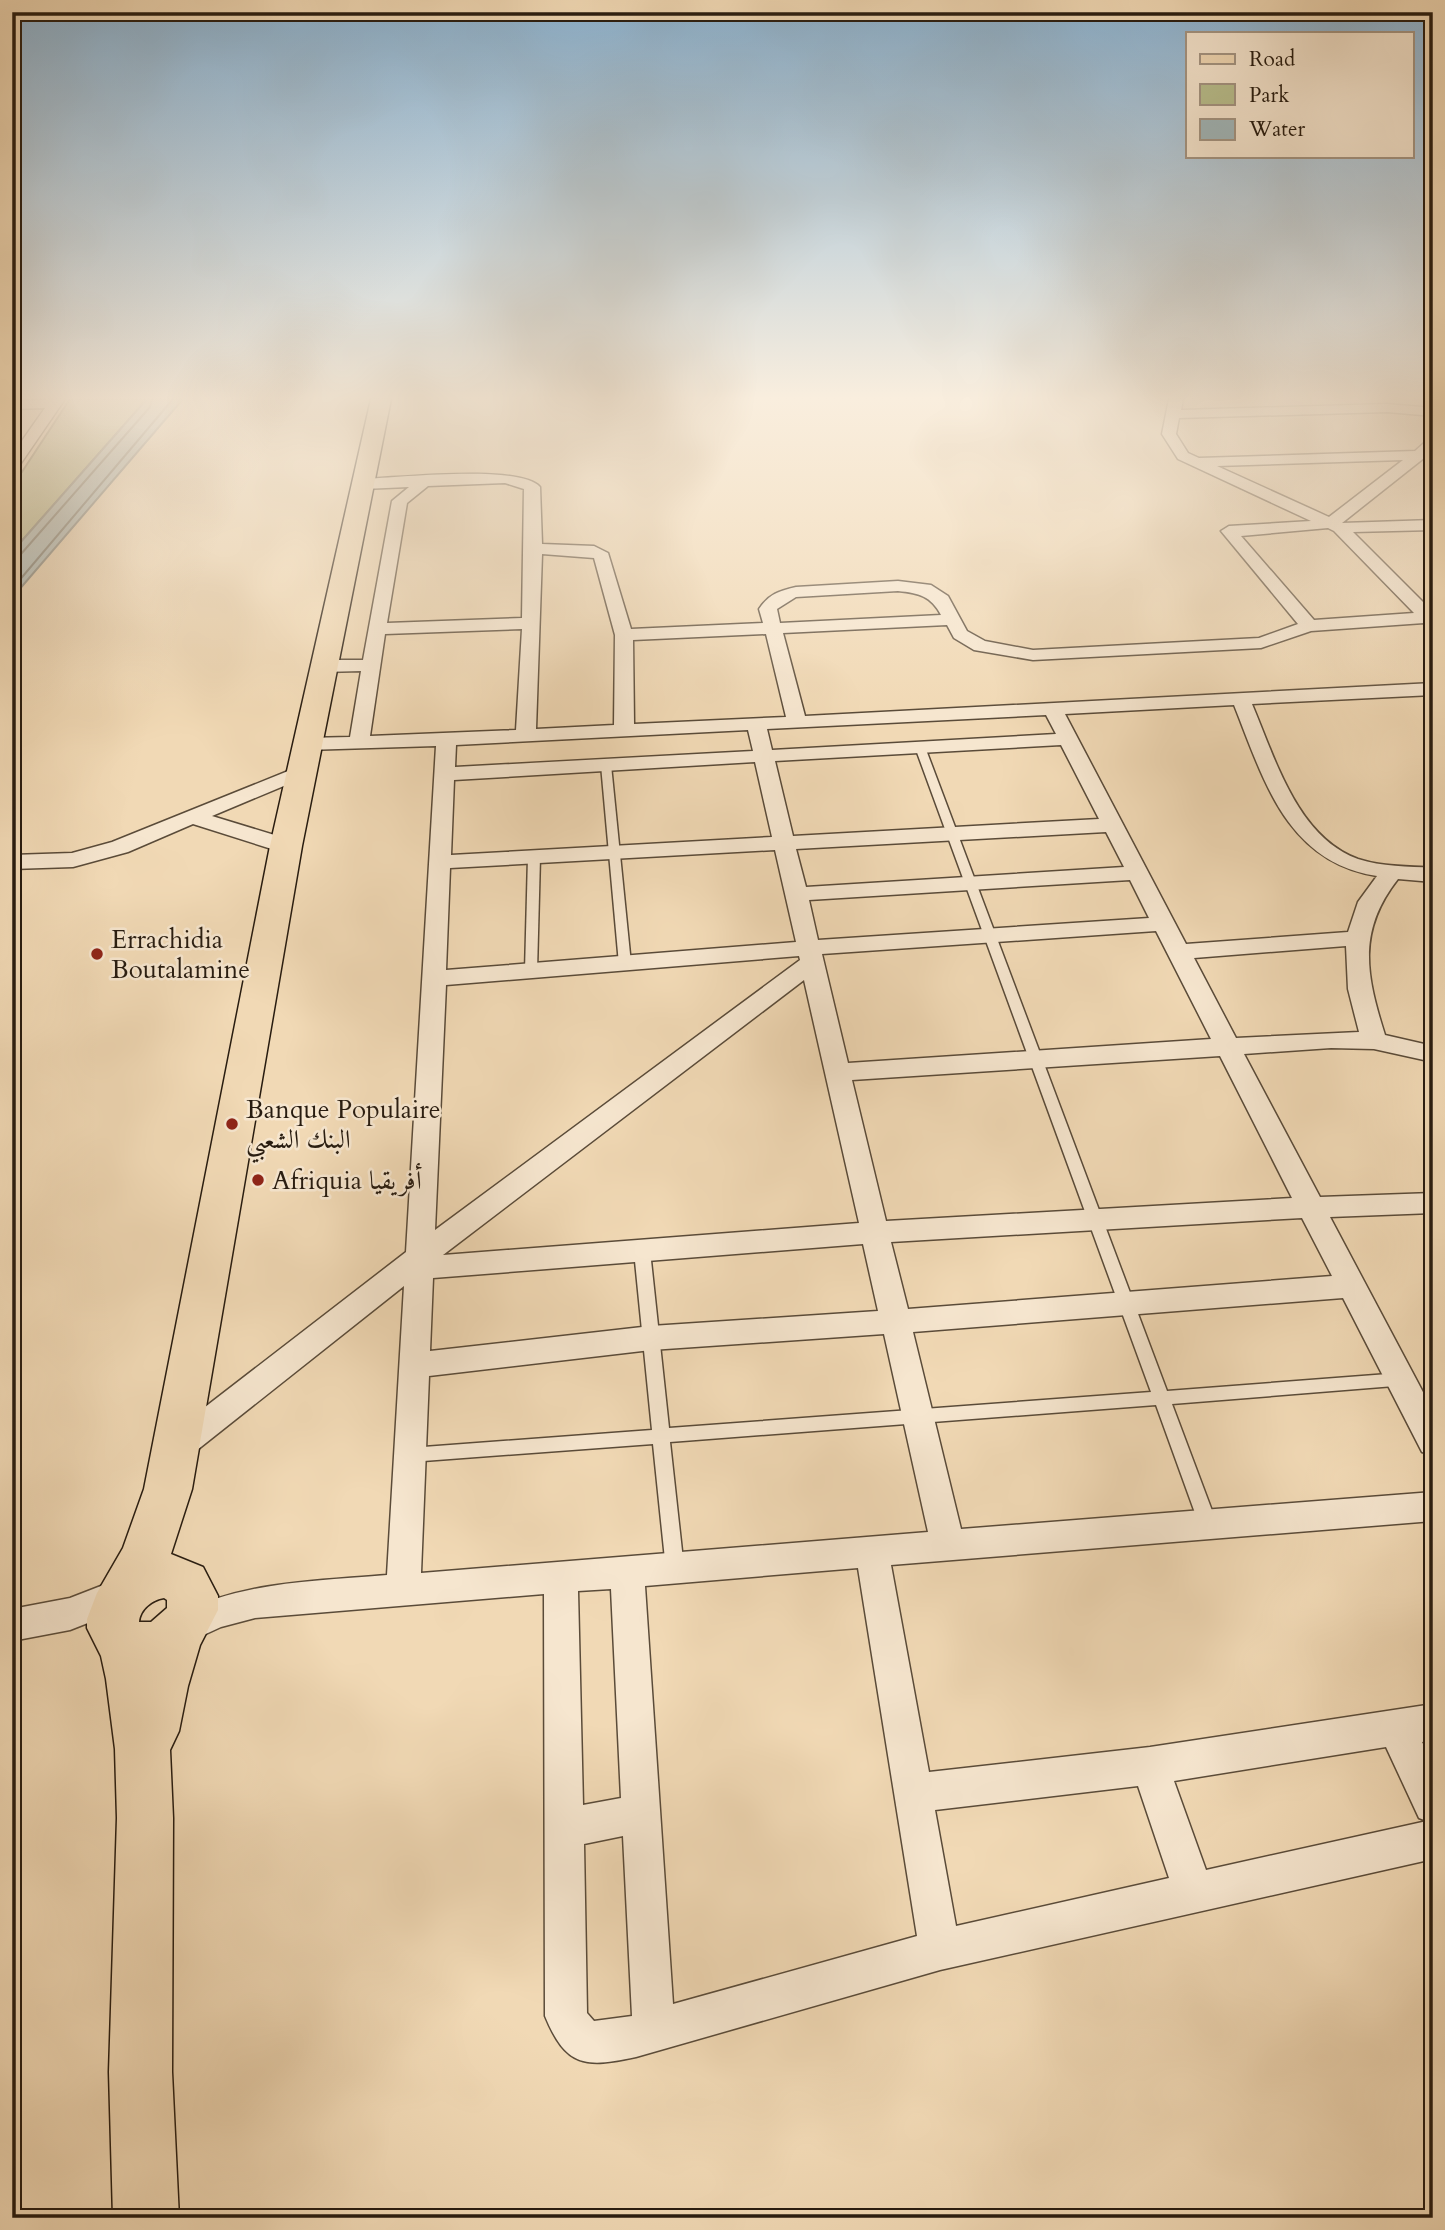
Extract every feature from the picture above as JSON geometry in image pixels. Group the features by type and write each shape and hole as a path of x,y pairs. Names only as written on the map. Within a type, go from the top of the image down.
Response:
{"main road":[{"path":"146,2218 139,2071 146,1761 125,1615 171,1469 286,846 359,503"},
{"path":"146,1761 161,1686 185,1609 176,1547 171,1469"},
{"path":"125,1615 154,1576 178,1578 185,1609"}],"street":[{"path":"359,743 400,503"},
{"path":"526,736 534,549 533,503"},
{"path":"1286,503 1336,525 1431,619"},
{"path":"1336,525 1362,503"},
{"path":"1310,626 1229,531 1336,525 1433,525"},
{"path":"534,549 594,551 603,556 624,635 624,730"},
{"path":"797,721 768,610 771,602 782,595 849,587 898,586 925,589 943,600 960,634 980,646 1033,655 1261,643 1310,626 1431,619"},
{"path":"624,635 951,620"},
{"path":"377,629 531,623"},
{"path":"323,666 371,665"},
{"path":"12,862 73,860 120,847 195,818 304,757 359,743 1433,689"},
{"path":"1241,700 1273,775 1303,828 1318,845 1348,863 1433,875"},
{"path":"1053,710 1433,1442"},
{"path":"757,722 948,1546"},
{"path":"444,774 1068,739"},
{"path":"403,1591 446,740"},
{"path":"195,818 286,846"},
{"path":"440,862 1112,825"},
{"path":"1374,1041 1358,987 1360,938 1369,902 1393,871"},
{"path":"797,894 1137,873"},
{"path":"434,978 625,964 811,956 989,934 1164,924"},
{"path":"1178,952 1360,938"},
{"path":"171,1469 419,1263 811,956"},
{"path":"838,1072 1227,1046 1374,1041 1433,1054"},
{"path":"419,1263 642,1251 875,1232 1310,1206 1433,1203"},
{"path":"414,1365 651,1338 1127,1306 1352,1286"},
{"path":"185,1609 215,1613 255,1602 1433,1506"},
{"path":"872,1552 940,1950"},
{"path":"628,1572 654,2031"},
{"path":"561,1578 566,2016 571,2029 581,2040 599,2043 654,2031 940,1950 1433,1839"},
{"path":"48,1622 88,1611 125,1615"},
{"path":"12,1625 125,1615"},
{"path":"914,1793 1150,1766 1433,1722"},
{"path":"1396,1728 1433,1804"},
{"path":"1150,1766 1195,1892"},
{"path":"564,1828 642,1813"}],"lane":[{"path":"920,747 1208,1524"},
{"path":"606,765 625,964"},
{"path":"531,971 534,857"},
{"path":"642,1251 675,1569"},
{"path":"410,1455 917,1414 1401,1380"}],"green space":[{"path":"12,503 55,503 12,552"}],"water":[{"path":"55,503 94,503 12,598 12,552"}],"place":[{"name":"Errachidia Boutalamine","path":"97,954"},
{"name":"Banque Populaire البنك الشعبي","path":"232,1124"},
{"name":"Afriquia أفريقيا","path":"258,1180"}]}
